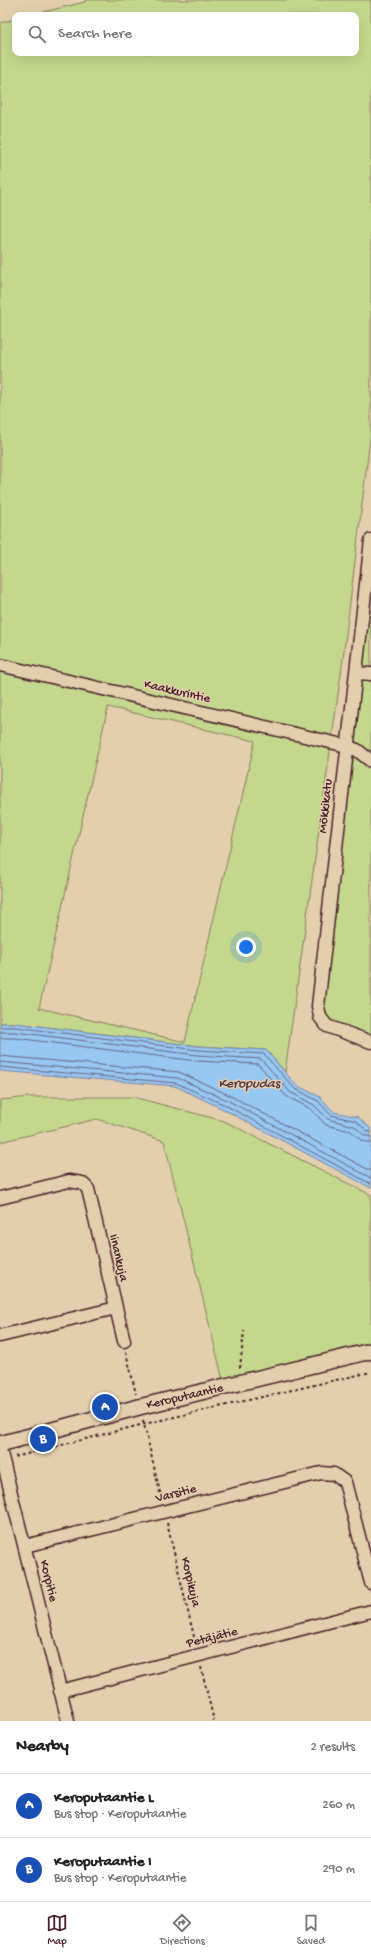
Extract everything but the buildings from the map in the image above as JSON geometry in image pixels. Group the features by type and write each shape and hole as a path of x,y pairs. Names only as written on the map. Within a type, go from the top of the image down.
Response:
{"street":[{"name":"Mökkikatu","path":"371,540 318,1006 320,1017 327,1026 371,1042"},
{"name":"Kaakkurintie","path":"0,665 347,746 357,750 371,761"},
{"path":"357,673 371,674"},
{"name":"Iinankuja","path":"0,1198 69,1181 82,1183 88,1189 124,1341"},
{"path":"0,1336 116,1308"},
{"name":"Keroputaantie","path":"0,1444 139,1407 241,1384 371,1351"},
{"name":"Korpitie","path":"1,1454 68,1721"},
{"name":"Varsitie","path":"25,1546 321,1473 334,1474 345,1482 371,1583"},
{"name":"Petäjätie","path":"60,1691 371,1611"}],"path":[{"path":"241,1384 240,1368 244,1331"},
{"name":"Korpikuja","path":"124,1341 214,1721"},
{"path":"1,1454 144,1424 371,1372"}],"green space":[{"path":"85,0 371,0 371,431 343,659 285,1072 266,1050 198,1046 15,1023 0,1023 0,23 12,20 12,56 359,56 359,12 43,12 85,2","holes":["108,707 255,741 185,1042 39,1008"]},
{"path":"371,569 371,1037 330,1023 324,1015 323,1006"},
{"path":"30,1097 133,1097 224,1121 371,1195 371,1348 223,1380 164,1141 97,1119 0,1142 0,1100"}],"water":[{"name":"Keropudas","path":"0,1023 15,1023 198,1046 266,1050 296,1085 320,1097 334,1112 358,1117 371,1129 371,1188 223,1109 175,1086 0,1071"}],"place":[{"name":"Keroputaantie L","path":"105,1407"},
{"name":"Keroputaantie I","path":"43,1439"}]}
